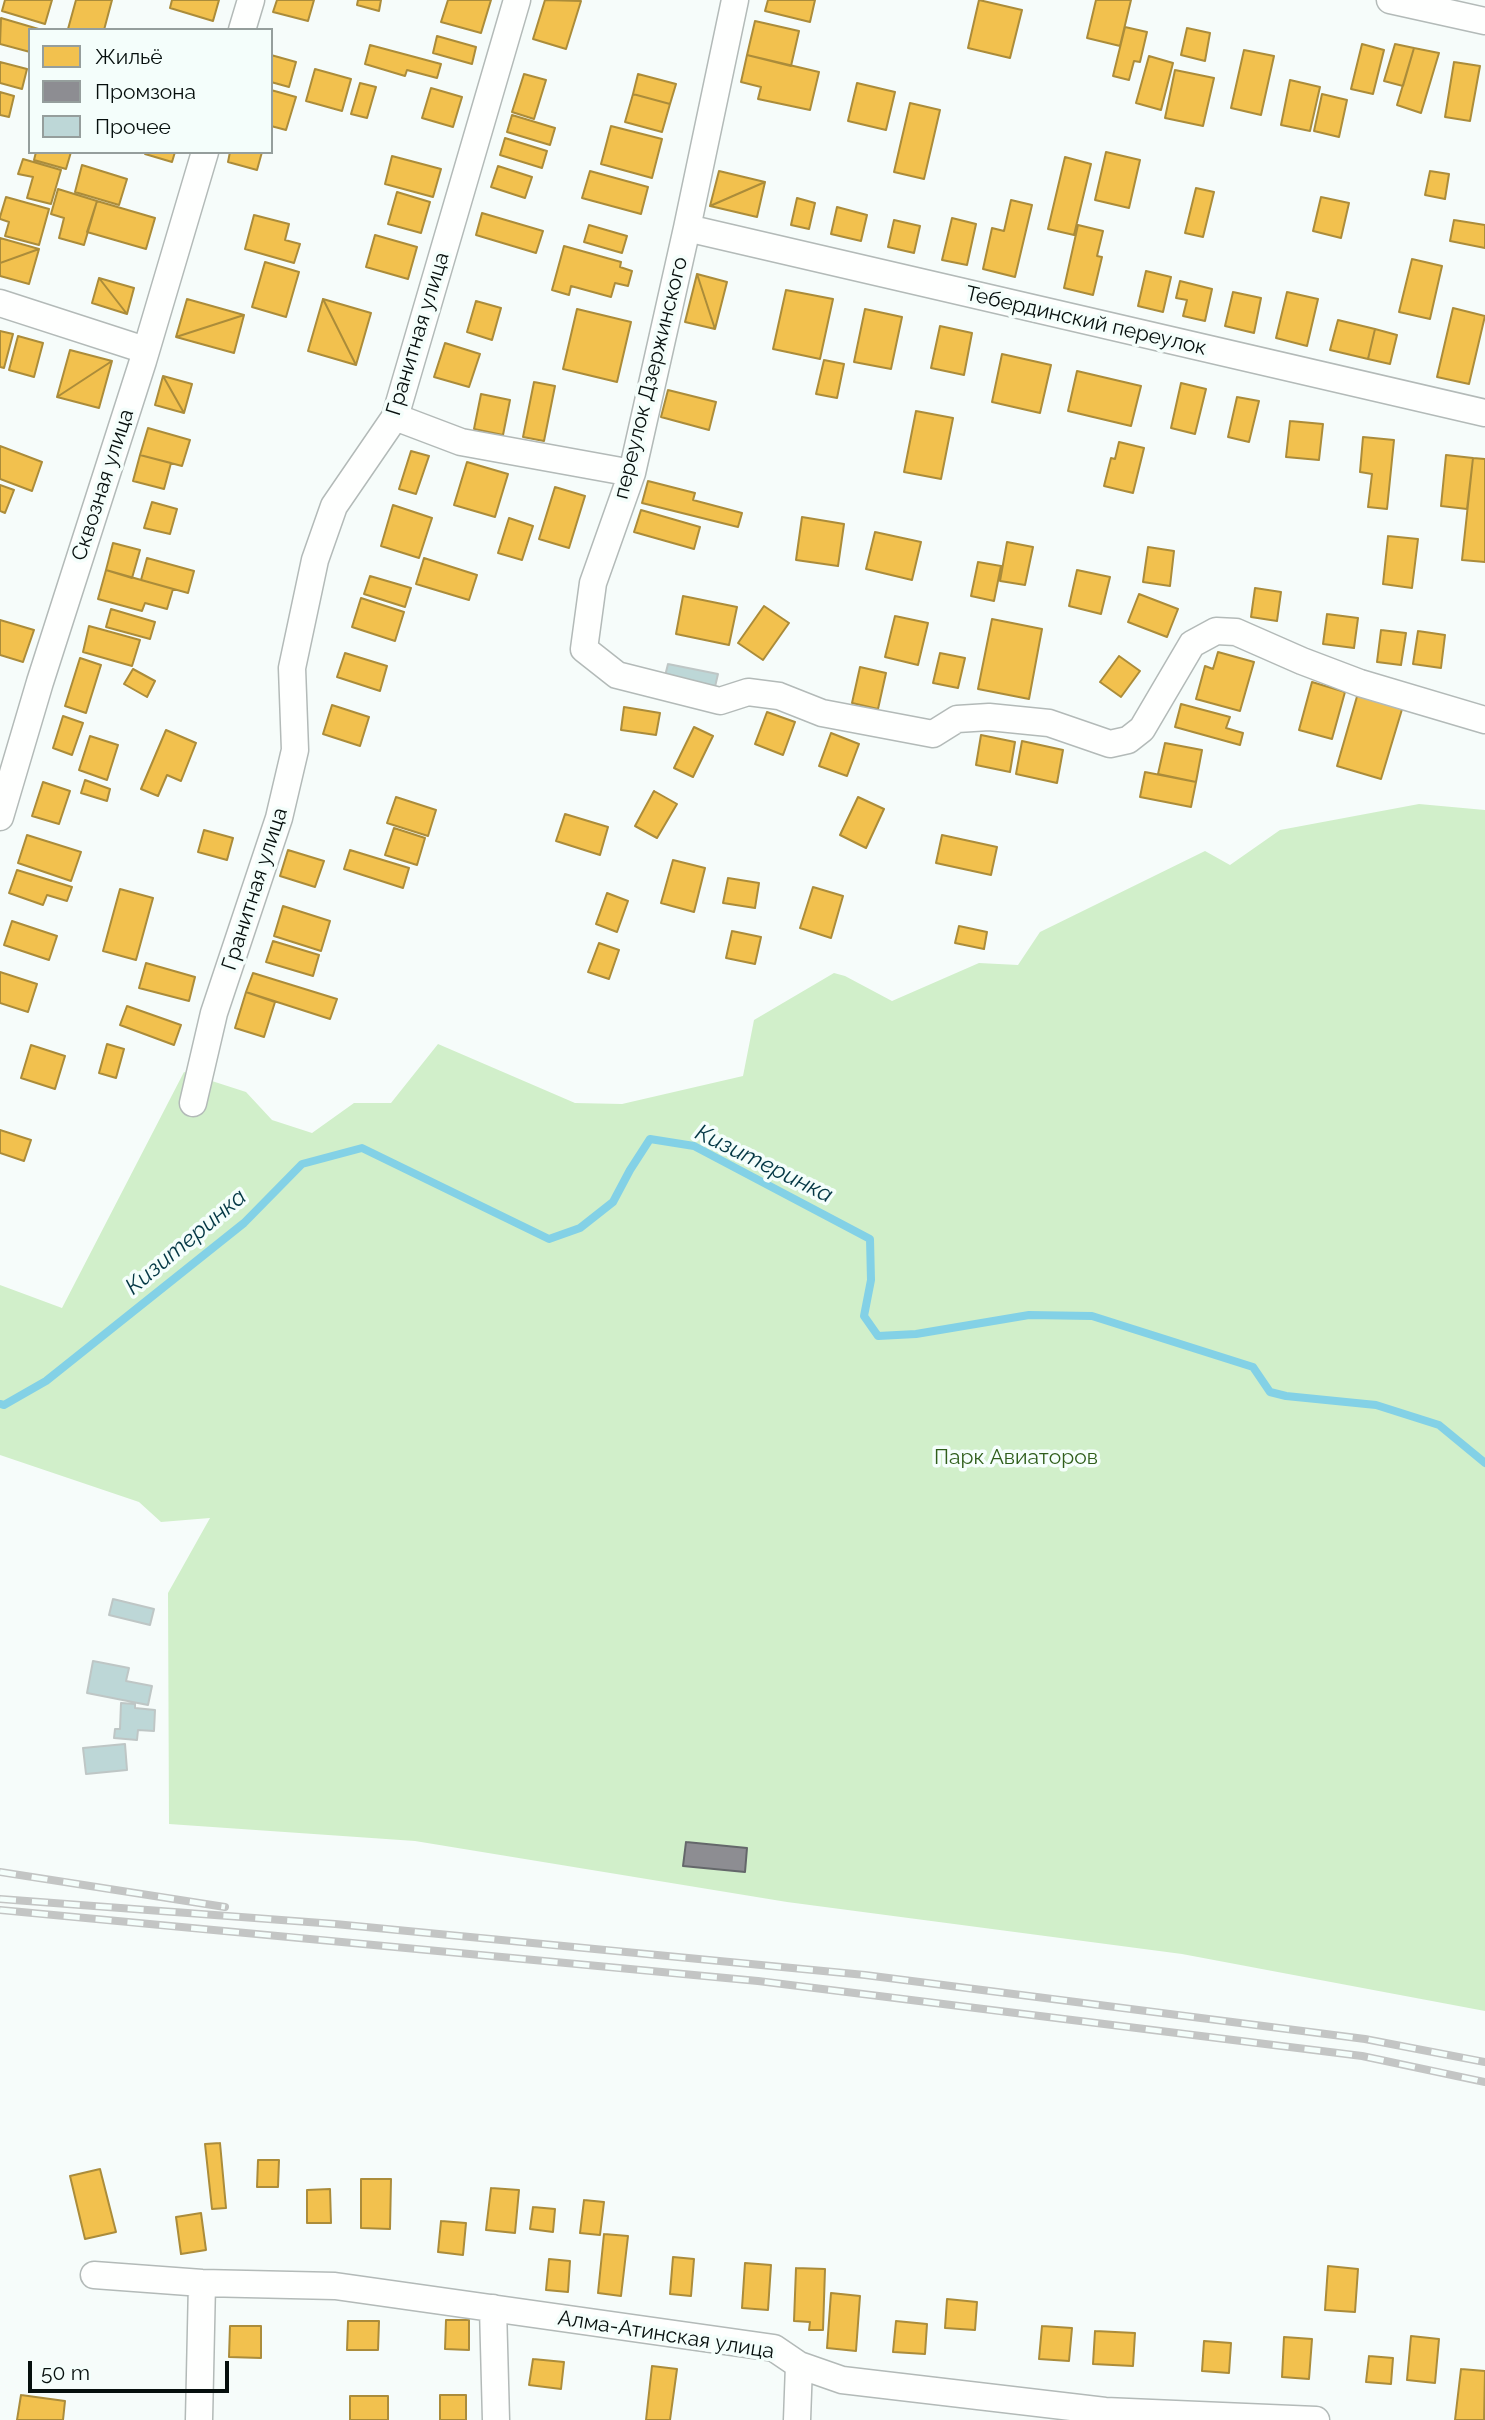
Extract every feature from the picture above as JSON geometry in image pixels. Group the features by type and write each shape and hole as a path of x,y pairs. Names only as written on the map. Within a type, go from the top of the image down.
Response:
{"street":[{"path":"243,28 251,0"},
{"name":"Гранитная улица","path":"193,1103 214,1013 279,818 295,750 292,668 315,560 334,506 395,416 517,0"},
{"name":"переулок Дзержинского","path":"735,0 632,473 593,583 584,649 617,675 720,701 748,692 779,696 822,713 933,734 957,719 989,717 1049,723 1110,744 1129,740 1142,729 1192,644 1216,631 1236,632 1303,662 1360,683 1485,720"},
{"path":"1390,0 1485,22"},
{"name":"Сквозная улица","path":"0,817 204,154"},
{"name":"Тебердинский переулок","path":"687,228 1485,413"},
{"path":"0,303 145,350"},
{"path":"395,416 461,442 632,473"},
{"name":"Алма-Атинская улица","path":"94,2276 202,2283 335,2286 774,2348 799,2365 842,2380 1105,2415 1316,2420"},
{"path":"199,2420 202,2283"},
{"path":"493,2308 496,2420"},
{"path":"797,2420 799,2365"}],"green space":[{"name":"Парк Авиаторов","path":"1419,804 1485,810 1485,2011 1182,1954 787,1902 415,1841 169,1824 168,1593 210,1518 161,1522 139,1502 0,1455 0,1285 62,1308 184,1072 246,1092 272,1120 312,1133 354,1103 391,1103 438,1044 575,1103 622,1104 743,1076 754,1020 834,973 892,1001 979,963 1018,965 1040,932 1205,851 1230,865 1280,830"}],"building: Жильё":[{"path":"5,0 52,0 45,24 2,11"},
{"path":"76,0 112,0 105,28 68,28"},
{"path":"172,0 219,0 213,21 170,8"},
{"path":"277,0 314,0 308,21 273,12"},
{"path":"358,0 381,0 379,11 357,5"},
{"path":"448,0 491,0 481,33 441,22"},
{"path":"545,0 581,1 566,49 533,39"},
{"path":"768,0 815,0 810,22 765,11"},
{"path":"979,0 1022,10 1010,58 968,48"},
{"path":"1096,0 1131,0 1120,46 1087,38"},
{"path":"1,18 35,28 28,28 28,51 0,44"},
{"path":"755,21 799,31 791,66 747,55"},
{"path":"1125,27 1147,32 1140,62 1134,61 1129,80 1113,76"},
{"path":"1187,28 1210,33 1205,61 1181,55"},
{"path":"437,36 476,47 472,64 433,53"},
{"path":"1362,44 1384,50 1373,94 1351,89"},
{"path":"1395,44 1414,48 1403,86 1384,81"},
{"path":"370,45 441,64 437,78 407,70 405,76 365,64"},
{"path":"1414,48 1439,53 1421,113 1397,105"},
{"path":"1244,50 1274,56 1261,115 1231,108"},
{"path":"747,55 819,72 810,110 758,99 761,87 741,82"},
{"path":"273,56 296,62 289,87 273,83"},
{"path":"1149,56 1173,63 1161,110 1136,103"},
{"path":"0,62 27,69 22,89 0,83"},
{"path":"1454,62 1480,66 1470,121 1445,117"},
{"path":"315,69 351,79 342,111 306,101"},
{"path":"1175,70 1214,78 1203,126 1165,118"},
{"path":"524,74 546,80 534,119 512,112"},
{"path":"638,74 676,84 670,104 633,94"},
{"path":"1290,80 1320,87 1310,131 1281,125"},
{"path":"360,83 376,87 367,118 351,114"},
{"path":"857,83 895,92 886,130 848,121"},
{"path":"431,88 462,97 453,127 422,118"},
{"path":"273,91 296,97 286,130 273,127"},
{"path":"0,92 14,96 9,117 0,115"},
{"path":"633,94 670,104 662,132 625,122"},
{"path":"1322,94 1347,100 1339,137 1314,131"},
{"path":"910,103 940,110 924,179 894,172"},
{"path":"512,115 555,128 550,145 507,132"},
{"path":"611,126 662,139 652,178 601,164"},
{"path":"505,138 547,151 542,168 500,155"},
{"path":"1106,152 1140,160 1129,208 1095,200"},
{"path":"36,154 70,154 66,169 34,160"},
{"path":"145,154 174,154 172,162"},
{"path":"230,154 261,154 257,170 228,162"},
{"path":"392,156 441,169 433,197 385,184"},
{"path":"1065,157 1091,164 1074,235 1048,229"},
{"path":"23,159 61,170 51,204 27,198 33,177 18,174"},
{"path":"82,165 127,179 119,205 75,192"},
{"path":"498,166 532,177 525,198 491,187"},
{"path":"590,171 648,187 641,214 582,198"},
{"path":"719,171 765,182 710,206"},
{"path":"1430,171 1449,174 1445,199 1425,195"},
{"path":"765,182 757,217 710,206"},
{"path":"1196,188 1214,192 1203,237 1185,233"},
{"path":"58,189 97,201 84,245 59,238 64,218 51,214"},
{"path":"397,192 430,202 421,233 388,224"},
{"path":"6,197 49,209 39,245 5,236 9,222 0,217"},
{"path":"1321,197 1349,203 1341,238 1313,231"},
{"path":"797,198 815,203 809,229 791,225"},
{"path":"1011,200 1032,205 1015,277 983,269 992,228 1004,231"},
{"path":"97,201 155,218 146,249 87,232"},
{"path":"837,207 867,215 861,241 831,234"},
{"path":"482,213 543,231 536,253 476,235"},
{"path":"254,215 289,224 285,240 300,244 294,263 245,249"},
{"path":"952,218 976,224 967,265 942,260"},
{"path":"894,220 920,226 914,253 888,247"},
{"path":"1454,220 1485,225 1485,248 1450,241"},
{"path":"589,225 627,236 622,253 584,242"},
{"path":"1078,225 1103,231 1097,256 1102,257 1093,295 1064,288"},
{"path":"375,235 417,247 408,279 366,267"},
{"path":"0,238 39,249 0,263"},
{"path":"564,246 621,262 620,267 632,271 628,286 615,283 611,297 571,286 569,295 552,290"},
{"path":"39,249 29,284 0,276 0,263"},
{"path":"1412,259 1442,266 1430,319 1399,312"},
{"path":"265,262 299,272 286,317 252,307"},
{"path":"1146,271 1171,277 1163,312 1138,306"},
{"path":"697,274 715,329 685,322"},
{"path":"697,274 727,282 715,329"},
{"path":"99,278 134,288 127,314"},
{"path":"99,278 127,314 92,303"},
{"path":"1180,281 1212,289 1205,321 1183,316 1187,300 1176,298"},
{"path":"786,290 833,299 820,359 773,349"},
{"path":"1233,292 1261,298 1254,333 1225,326"},
{"path":"1287,292 1318,299 1307,346 1276,338"},
{"path":"187,299 244,315 176,337"},
{"path":"323,299 356,365 308,351"},
{"path":"323,299 371,313 356,365"},
{"path":"476,301 501,308 492,340 467,332"},
{"path":"1453,308 1485,316 1469,384 1437,377"},
{"path":"577,309 631,322 617,382 563,369"},
{"path":"865,309 902,317 891,369 854,362"},
{"path":"244,315 234,353 176,337"},
{"path":"1338,320 1375,329 1368,359 1330,350"},
{"path":"940,326 972,333 964,375 931,368"},
{"path":"1375,329 1397,335 1390,364 1368,359"},
{"path":"0,331 13,334 4,368 0,367"},
{"path":"18,336 43,343 34,377 9,370"},
{"path":"445,343 480,354 469,387 434,377"},
{"path":"70,350 112,361 57,397"},
{"path":"1002,354 1051,365 1040,413 992,402"},
{"path":"824,360 844,364 837,398 816,394"},
{"path":"112,361 99,408 57,397"},
{"path":"1077,371 1141,386 1131,426 1068,411"},
{"path":"163,376 184,413 155,405"},
{"path":"163,376 192,384 184,413"},
{"path":"534,382 555,386 544,441 523,437"},
{"path":"1181,383 1206,389 1195,434 1171,428"},
{"path":"668,390 716,402 709,430 661,417"},
{"path":"481,394 510,400 503,435 474,429"},
{"path":"1237,397 1259,401 1249,442 1228,437"},
{"path":"916,411 953,418 941,479 904,472"},
{"path":"1290,421 1323,424 1319,460 1286,457"},
{"path":"148,428 190,440 182,466 140,455"},
{"path":"1363,437 1394,440 1387,509 1368,507 1372,474 1360,472"},
{"path":"1119,442 1144,448 1133,493 1104,486 1111,458 1115,459"},
{"path":"0,446 42,462 32,491 0,479"},
{"path":"411,451 429,456 416,494 399,489"},
{"path":"140,455 171,463 164,489 133,481"},
{"path":"1446,455 1473,458 1467,509 1441,506"},
{"path":"1473,458 1485,459 1485,562 1462,560"},
{"path":"467,462 508,474 495,517 454,505"},
{"path":"648,481 695,493 693,500 742,513 738,527 642,503"},
{"path":"0,485 14,490 5,513 0,511"},
{"path":"555,487 585,496 569,548 539,539"},
{"path":"152,502 177,509 170,534 144,528"},
{"path":"393,505 432,518 419,558 381,546"},
{"path":"641,510 700,527 694,549 634,532"},
{"path":"802,517 844,524 838,566 796,560"},
{"path":"509,518 533,526 522,560 498,553"},
{"path":"875,532 921,542 912,580 866,569"},
{"path":"1388,536 1418,539 1412,588 1383,584"},
{"path":"1007,542 1033,547 1025,585 1000,581"},
{"path":"113,543 140,550 132,578 106,570"},
{"path":"1148,547 1174,551 1170,586 1143,582"},
{"path":"147,558 194,571 188,593 141,580"},
{"path":"424,558 477,575 469,600 416,584"},
{"path":"978,562 1001,566 994,601 971,596"},
{"path":"106,570 173,589 167,609 145,603 142,611 98,599"},
{"path":"1077,570 1110,577 1101,614 1069,606"},
{"path":"370,576 411,588 405,607 364,594"},
{"path":"1255,588 1281,592 1277,621 1251,617"},
{"path":"1139,594 1178,609 1167,637 1128,622"},
{"path":"683,596 737,607 729,645 676,634"},
{"path":"361,598 404,612 395,641 352,627"},
{"path":"764,606 789,623 763,660 738,643"},
{"path":"111,609 155,622 150,639 106,627"},
{"path":"1327,614 1358,618 1354,648 1323,644"},
{"path":"895,616 928,623 918,665 885,657"},
{"path":"992,619 1042,629 1029,699 978,689"},
{"path":"0,620 34,630 23,662 0,655"},
{"path":"89,626 140,640 132,666 83,652"},
{"path":"1381,630 1406,633 1401,665 1377,662"},
{"path":"1418,631 1445,635 1441,668 1413,664"},
{"path":"1218,652 1254,662 1240,711 1196,699 1205,666 1213,669"},
{"path":"345,653 387,666 380,691 337,677"},
{"path":"940,653 965,658 958,688 933,683"},
{"path":"1119,656 1140,671 1121,697 1100,682"},
{"path":"80,658 101,665 86,713 65,706"},
{"path":"860,667 886,673 878,709 852,703"},
{"path":"133,669 155,681 147,697 124,684"},
{"path":"1312,682 1345,692 1332,739 1299,730"},
{"path":"1358,693 1403,706 1381,779 1337,766"},
{"path":"1181,704 1230,717 1226,728 1243,733 1240,745 1175,727"},
{"path":"332,705 369,717 360,746 323,734"},
{"path":"624,707 660,713 656,735 621,730"},
{"path":"767,712 795,722 783,755 755,744"},
{"path":"63,716 83,723 72,755 53,748"},
{"path":"694,727 713,736 693,777 674,768"},
{"path":"166,730 196,743 181,781 167,775 158,796 141,789"},
{"path":"831,733 859,744 847,776 819,766"},
{"path":"981,735 1015,742 1010,772 976,765"},
{"path":"90,736 118,745 107,780 79,770"},
{"path":"1022,741 1063,750 1057,783 1016,774"},
{"path":"1165,743 1202,750 1196,782 1158,774"},
{"path":"1145,772 1196,782 1191,807 1140,797"},
{"path":"85,780 110,789 107,801 81,793"},
{"path":"43,782 70,791 59,824 32,816"},
{"path":"654,791 677,804 657,838 635,826"},
{"path":"396,797 436,810 428,836 387,823"},
{"path":"858,797 884,809 866,848 840,835"},
{"path":"565,814 608,827 600,855 556,841"},
{"path":"394,828 425,838 417,865 385,855"},
{"path":"204,830 233,838 227,860 198,852"},
{"path":"27,835 81,852 71,881 18,863"},
{"path":"942,835 997,847 991,875 936,863"},
{"path":"288,850 324,861 315,887 280,876"},
{"path":"350,850 409,868 403,888 344,869"},
{"path":"673,860 705,868 694,912 661,903"},
{"path":"17,870 72,887 67,901 47,895 43,905 9,893"},
{"path":"728,878 759,883 755,908 723,903"},
{"path":"813,887 843,896 831,938 800,928"},
{"path":"120,889 153,898 136,960 103,951"},
{"path":"607,893 628,901 617,932 596,924"},
{"path":"283,906 330,921 321,951 274,936"},
{"path":"12,921 57,936 49,960 4,945"},
{"path":"959,926 987,932 984,949 955,943"},
{"path":"732,931 761,937 755,964 726,958"},
{"path":"273,941 319,955 313,976 266,962"},
{"path":"599,943 619,950 609,979 588,972"},
{"path":"146,963 195,977 189,1001 139,988"},
{"path":"0,972 37,984 28,1012 0,1003"},
{"path":"253,973 337,999 330,1019 246,992"},
{"path":"246,992 275,1002 264,1037 235,1028"},
{"path":"127,1006 181,1025 174,1045 120,1025"},
{"path":"107,1044 124,1049 116,1078 99,1073"},
{"path":"31,1045 65,1056 55,1089 21,1078"},
{"path":"0,1130 31,1140 24,1161 0,1153"},
{"path":"220,2143 226,2208 212,2209 205,2144"},
{"path":"258,2160 279,2160 278,2187 257,2187"},
{"path":"100,2169 116,2232 85,2239 70,2176"},
{"path":"361,2179 391,2179 390,2229 361,2228"},
{"path":"491,2188 519,2190 515,2233 486,2230"},
{"path":"330,2189 331,2223 307,2223 307,2190"},
{"path":"584,2200 604,2202 600,2235 580,2233"},
{"path":"533,2207 555,2209 553,2232 530,2229"},
{"path":"201,2213 206,2250 181,2254 176,2217"},
{"path":"441,2221 466,2223 463,2255 438,2252"},
{"path":"604,2234 628,2236 621,2296 598,2293"},
{"path":"673,2257 694,2259 691,2296 670,2294"},
{"path":"549,2259 570,2261 568,2292 546,2290"},
{"path":"745,2263 771,2265 768,2310 742,2308"},
{"path":"1328,2266 1358,2269 1355,2312 1325,2310"},
{"path":"796,2268 825,2269 823,2330 809,2330 810,2322 794,2321"},
{"path":"831,2293 860,2296 856,2351 827,2348"},
{"path":"947,2299 977,2302 975,2330 945,2328"},
{"path":"446,2320 469,2320 469,2350 445,2349"},
{"path":"348,2321 379,2321 378,2350 347,2350"},
{"path":"896,2321 927,2324 925,2354 893,2352"},
{"path":"230,2326 261,2326 261,2358 229,2357"},
{"path":"1042,2326 1072,2328 1069,2361 1039,2359"},
{"path":"1095,2331 1135,2333 1133,2366 1093,2364"},
{"path":"1411,2336 1439,2339 1435,2383 1407,2380"},
{"path":"1284,2337 1312,2339 1309,2379 1282,2377"},
{"path":"1204,2341 1231,2343 1229,2373 1202,2371"},
{"path":"1369,2356 1393,2358 1391,2384 1366,2382"},
{"path":"533,2359 564,2362 561,2389 529,2385"},
{"path":"652,2366 677,2369 670,2420 646,2420"},
{"path":"1461,2369 1485,2371 1484,2420 1455,2420"},
{"path":"21,2395 65,2401 63,2420 17,2420"},
{"path":"440,2395 466,2395 466,2420 440,2420"},
{"path":"350,2396 388,2396 388,2420 350,2420"}],"building: Промзона":[{"path":"686,1842 747,1848 745,1872 683,1866"}],"building: Прочее":[{"path":"668,664 718,674 714,691 664,680"},
{"path":"113,1599 154,1609 150,1625 109,1615"},
{"path":"93,1661 129,1668 126,1681 152,1686 148,1705 87,1693"},
{"path":"121,1703 155,1710 154,1731 138,1730 137,1740 114,1738 115,1729 120,1729"},
{"path":"125,1744 127,1770 86,1774 83,1748"}],"waterway":[{"name":"Кизитеринка","path":"0,1404 4,1405 46,1381 244,1223 302,1164 362,1148 549,1239 580,1228 613,1202 650,1139 694,1146 870,1239 871,1280 864,1316 878,1336 916,1334 1029,1315 1092,1316 1253,1367 1270,1392 1376,1405 1439,1425 1485,1463"}],"railway":[{"path":"0,1872 225,1907"},
{"path":"0,1899 335,1924 865,1975 1365,2039 1485,2062"},
{"path":"0,1910 758,1981 1362,2056 1485,2082"}]}
